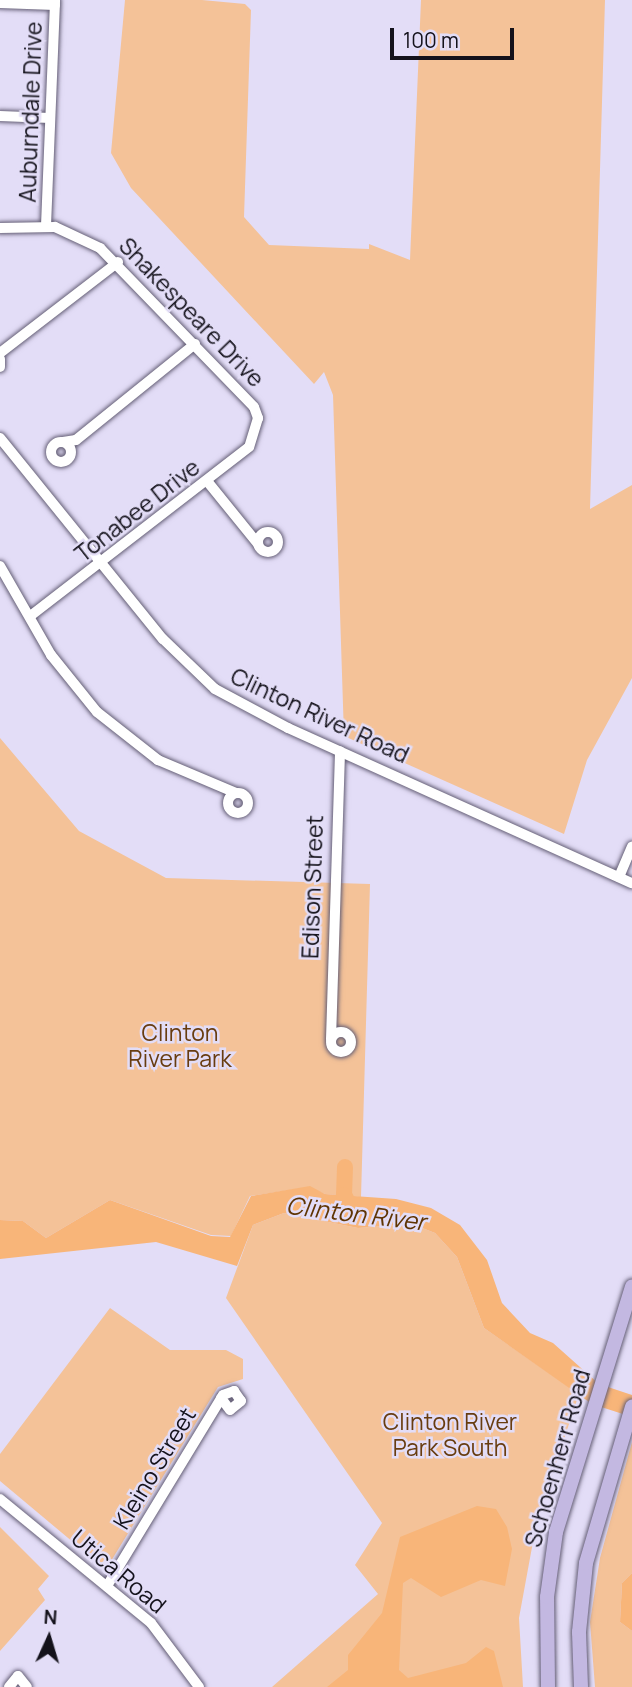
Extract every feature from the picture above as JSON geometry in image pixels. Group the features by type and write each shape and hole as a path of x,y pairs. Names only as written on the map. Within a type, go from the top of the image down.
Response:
{"main road":[{"name":"Schoenherr Road","path":"548,1687 546,1619 553,1550 591,1416 632,1287"},
{"path":"581,1687 579,1632 586,1563 632,1407"}],"street":[{"path":"0,3 55,3"},
{"name":"Auburndale Drive","path":"46,226 55,3"},
{"path":"0,116 50,118"},
{"name":"Shakespeare Drive","path":"0,228 46,226 89,241 118,262 254,407 257,426"},
{"path":"1,359 118,262"},
{"path":"76,440 52,447 55,459 67,460 76,440 195,344"},
{"name":"Tonabee Drive","path":"30,615 103,563 249,447 257,426"},
{"name":"Clinton River Road","path":"0,438 204,681 340,751 632,883"},
{"path":"64,442 71,452"},
{"path":"208,481 264,551 276,548 276,536 251,534"},
{"path":"258,544 264,533"},
{"path":"0,566 67,678 116,730 188,776 236,793 248,799 245,811 233,812 220,788"},
{"name":"Edison Street","path":"331,1038 340,751"},
{"path":"228,803 236,793"},
{"path":"619,877 632,847"},
{"path":"331,1024 342,1032 351,1040 348,1049 335,1050 331,1038 342,1032"},
{"name":"Kleino Street","path":"107,1586 222,1405"},
{"name":"Utica Road","path":"0,1499 151,1623 199,1687"},
{"path":"9,1687 15,1677 29,1685"}],"green space":[{"path":"125,0 202,0 245,4 251,10 244,217 269,245 369,249 369,244 410,260 421,0 605,0 590,509 632,485 632,678 587,760 564,834 344,736 333,395 324,372 314,384 131,188 111,153"},
{"name":"Clinton River Park","path":"0,738 79,831 166,878 370,884 361,1197 325,1194 309,1187 250,1196 231,1236 211,1235 110,1200 46,1238 23,1221 0,1220"},
{"name":"Clinton River Park South","path":"284,1213 358,1228 412,1224 435,1233 457,1257 484,1328 579,1394 537,1520 519,1618 523,1687 272,1687 378,1594 355,1565 382,1523 226,1298 253,1225"},
{"path":"110,1308 170,1350 226,1350 243,1359 243,1379 218,1387 111,1561 98,1563 0,1481 0,1454"},
{"path":"632,1442 632,1573 622,1583 620,1622 632,1631 632,1687 595,1687 590,1622 600,1558"},
{"path":"0,1527 49,1576 38,1589 45,1600 0,1651"}],"water":[{"name":"Clinton River","path":"310,1186 325,1194 396,1199 431,1208 460,1225 487,1260 502,1303 530,1333 553,1343 599,1384 632,1395 632,1417 592,1404 484,1328 457,1257 435,1233 412,1224 358,1228 284,1213 253,1225 237,1266 156,1242 0,1259 0,1220 23,1221 46,1238 110,1200 211,1236 230,1237 251,1196"},
{"path":"477,1506 496,1509 507,1527 512,1549 505,1586 481,1580 441,1597 411,1578 403,1583 399,1670 408,1678 466,1663 486,1647 494,1651 503,1687 327,1687 348,1670 348,1655 382,1613 400,1537"},
{"path":"632,1573 632,1631 620,1622 622,1583"}],"waterway":[{"name":"Clinton River","path":"345,1167 344,1195 353,1211"}]}
